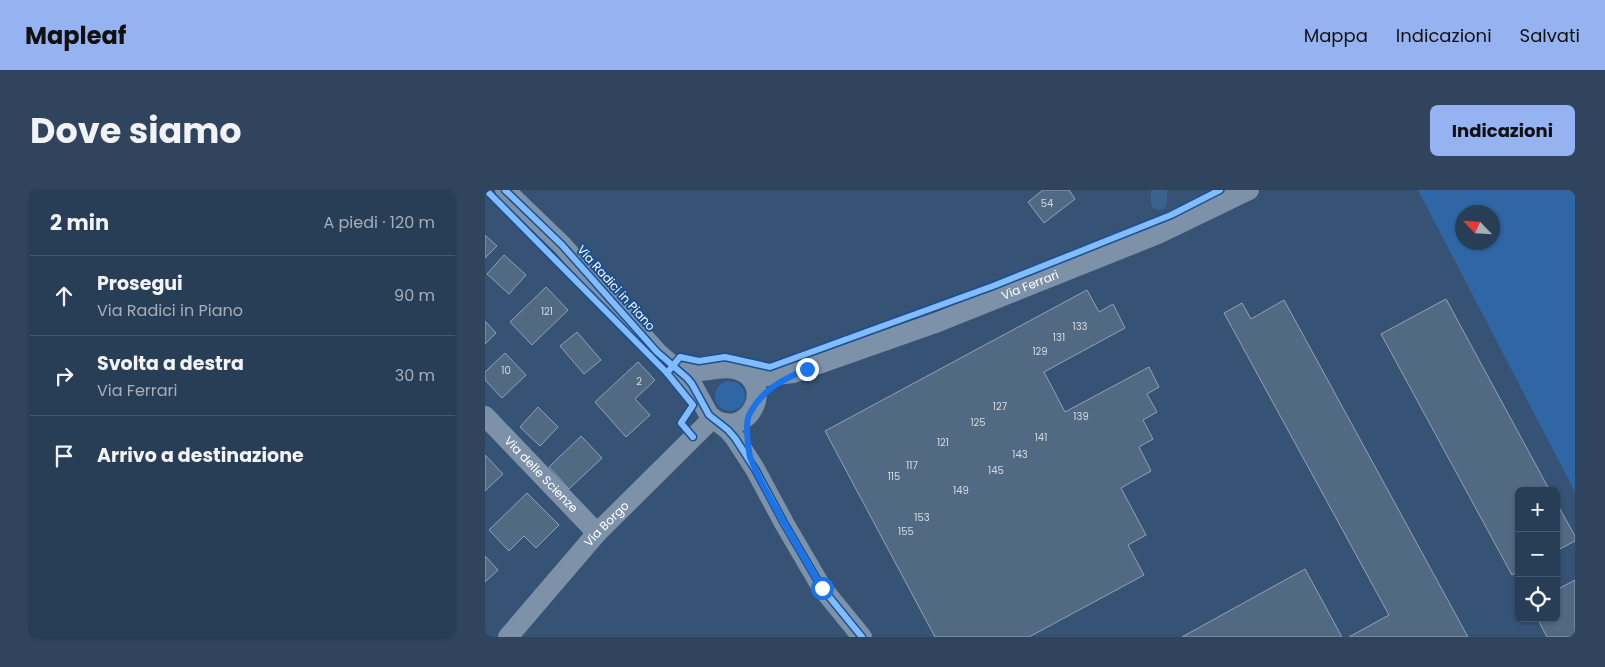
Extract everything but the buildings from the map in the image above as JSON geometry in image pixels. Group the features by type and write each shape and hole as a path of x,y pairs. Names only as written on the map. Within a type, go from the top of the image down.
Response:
{"street":[{"name":"Via Radici in Piano","path":"505,190 562,245 657,352 674,365 692,384 711,415 735,438 755,469 822,588 862,637"},
{"name":"Via Ferrari","path":"753,409 767,390 807,369 939,322 1149,238 1249,190"},
{"name":"Via Radici in Piano","path":"674,365 695,371 733,370 750,377 754,383 757,396 747,444 755,469"},
{"name":"Via Ferrari","path":"733,370 759,377 807,369"},
{"path":"733,370 712,374 707,379 702,391 711,415 727,424 741,421 753,409"},
{"name":"Via Borgo","path":"508,637 597,533 711,415"},
{"name":"Via delle Scienze","path":"485,416 597,533"}],"shaded area":[{"path":"1418,190 1575,190 1575,492"},
{"path":"730,381 736,382 744,390 744,402 736,410 730,411 724,410 716,402 715,396 716,390 724,382"}],"waterway":[{"path":"1159,190 1159,202"}],"cycle path":[{"path":"486,190 667,373 693,405 681,423 693,437"},
{"path":"505,190 562,245 657,352 692,384 709,415 735,438 755,469 822,588 862,637"},
{"path":"667,373 680,357 699,361 725,357 770,367 993,286 1171,215 1220,190"}],"route":[{"path":"807,369 767,390 757,402 749,415 747,444 755,469 822,588"}]}
